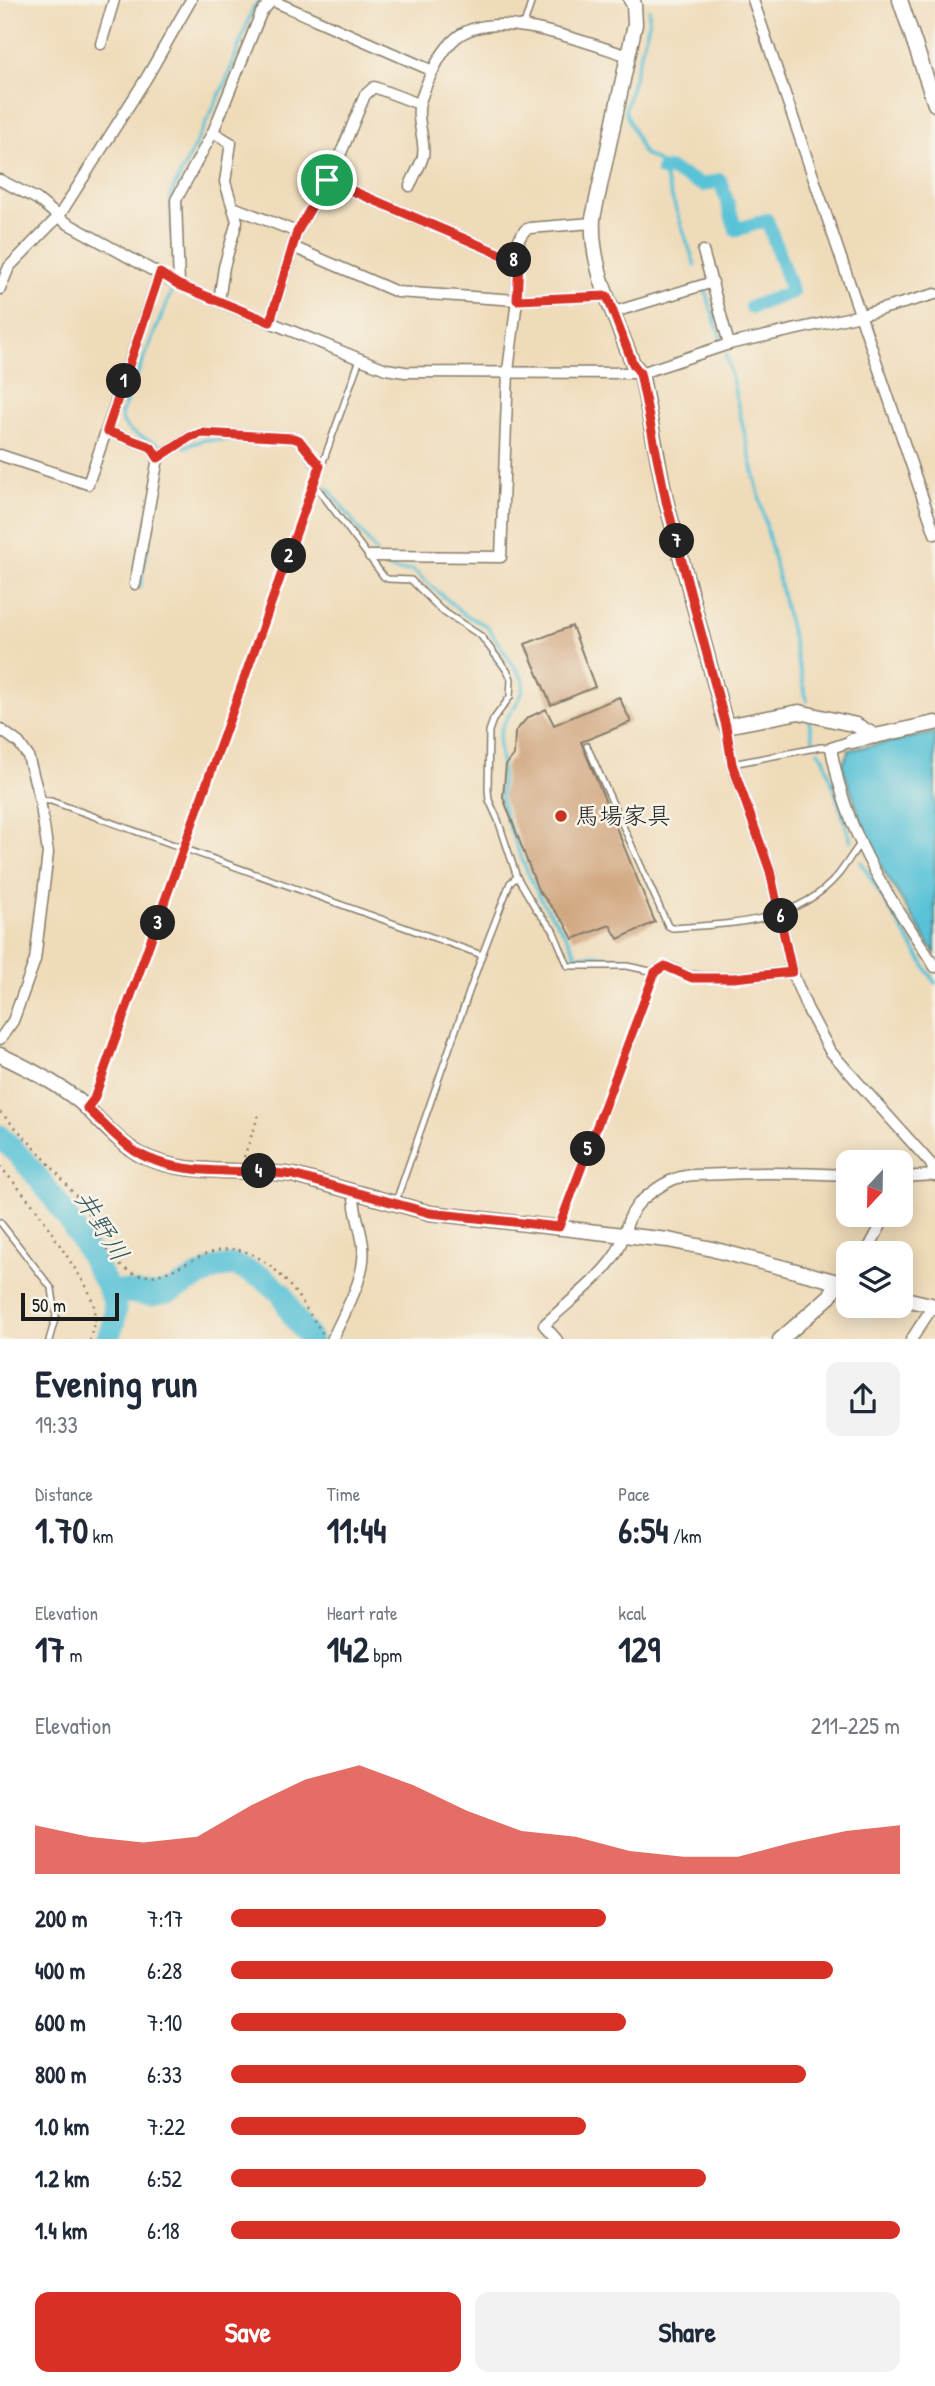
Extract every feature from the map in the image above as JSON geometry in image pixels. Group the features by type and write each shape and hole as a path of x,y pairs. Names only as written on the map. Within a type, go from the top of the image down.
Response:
{"street":[{"path":"101,44 114,0"},
{"path":"0,289 9,267 59,215 147,77 191,0"},
{"path":"179,285 176,200 213,132 261,13 272,0 433,71"},
{"path":"753,0 935,534"},
{"path":"900,0 935,104"},
{"path":"636,1 629,56 592,223 595,250 607,296 633,364 640,373 666,501 726,726 732,764 770,871 792,972 830,1051 930,1164 935,1175 914,1177"},
{"path":"410,186 423,156 419,104 433,71 448,46 467,30 505,24 524,25 629,56"},
{"path":"270,322 297,232 327,180 369,89 381,89 419,104"},
{"path":"213,132 231,143 225,183 237,221 224,267 219,301"},
{"path":"0,180 37,199 65,222 179,285 360,359 386,369 405,372 640,373 729,344 861,315 935,294"},
{"path":"327,180 519,262"},
{"path":"233,207 297,232"},
{"path":"370,556 500,557 509,371 517,300 519,239 525,230 592,223"},
{"path":"293,247 397,292 517,300 607,296"},
{"path":"703,251 729,344"},
{"path":"0,456 88,484 160,273"},
{"path":"614,312 713,282"},
{"path":"107,431 151,447 158,458 135,584"},
{"path":"158,458 190,437 202,433 299,440 320,466"},
{"path":"726,726 806,712 856,725 875,736"},
{"path":"935,723 831,748 835,769 861,844 875,872 935,967"},
{"path":"0,729 23,748 40,800 48,839 35,960 13,1021 0,1040"},
{"path":"655,972 665,966 692,978 721,978 792,972"},
{"path":"0,1055 55,1083 130,1147 149,1158 188,1168 293,1175 430,1213 623,1234 708,1248 836,1282"},
{"path":"557,1339 544,1325 612,1260 622,1243 629,1216 640,1202 658,1188 674,1179 696,1175 778,1172 836,1174"},
{"path":"329,1339 356,1285 364,1258 354,1192"},
{"path":"780,1339 836,1292"},
{"path":"911,1339 934,1306 913,1301"}],"lane":[{"path":"524,25 532,0"},
{"path":"87,1108 94,1099 360,359"},
{"path":"315,485 384,577 411,580 440,609 481,636 508,672 511,679 510,696 493,720 489,731 489,800 517,877 536,909 553,930 568,966 627,966 655,972 559,1227"},
{"path":"587,746 668,926 672,928 716,925 795,909 838,876 861,844"},
{"path":"732,764 821,747 831,748"},
{"path":"40,800 51,801 482,955"},
{"path":"395,1204 482,955 510,883 517,877"},
{"path":"0,1222 52,1289 56,1316 49,1339"}],"path":[{"path":"243,1170 243,1159 260,1111"},
{"path":"0,1112 45,1158 82,1204 109,1253 121,1267 136,1275 150,1276 168,1271 210,1251 224,1249 252,1254 286,1280 329,1339"},
{"path":"0,1166 38,1211 88,1289 94,1306 95,1320 90,1339"}],"water":[{"path":"935,733 935,954 872,852 842,765 849,750"}],"building":[{"path":"572,626 595,687 551,705 525,644"},
{"name":"馬場家具","path":"619,697 631,722 581,742 655,922 618,939 610,925 573,939 564,922 538,890 503,797 506,765 514,755 515,732 527,718 546,709 554,725"}],"waterway":[{"path":"172,235 171,194 225,84 253,8 259,2"},
{"path":"649,10 649,23 625,111 643,153 660,163 695,265"},
{"path":"662,170 669,169 703,185 720,180 736,230 767,220 792,292 751,307"},
{"path":"160,445 130,430 125,426 121,414 173,288"},
{"path":"705,290 721,339"},
{"path":"726,354 807,701"},
{"path":"184,447 203,440 229,440"},
{"path":"300,449 310,465"},
{"path":"140,588 163,464"},
{"path":"328,488 376,552"},
{"path":"383,562 393,570 413,570 465,615 487,626 524,681 520,697 506,719 500,735 502,805 533,884 576,955 598,955 648,962"},
{"path":"809,721 814,744"},
{"path":"818,751 824,758 851,841"},
{"path":"861,862 935,983"},
{"name":"井野川","path":"0,1136 29,1166 54,1199 109,1289 115,1313 107,1339"},
{"name":"井野川","path":"109,1290 152,1295 169,1292 216,1268 234,1265 264,1278 282,1294 293,1316 310,1339"}],"place":[{"name":"馬場家具","path":"561,816"}],"route":[{"path":"327,180 519,262 517,300 607,296 633,364 640,373 666,501 726,726 732,764 770,871 779,905 792,972 734,978 692,978 665,966 655,972 559,1227 430,1213 293,1175 188,1168 161,1162 130,1147 110,1132 87,1108 94,1099 185,849 320,466 299,440 293,438 202,433 177,444 158,458 151,447 107,431 160,273 179,285 270,322 297,232 327,180"}]}
